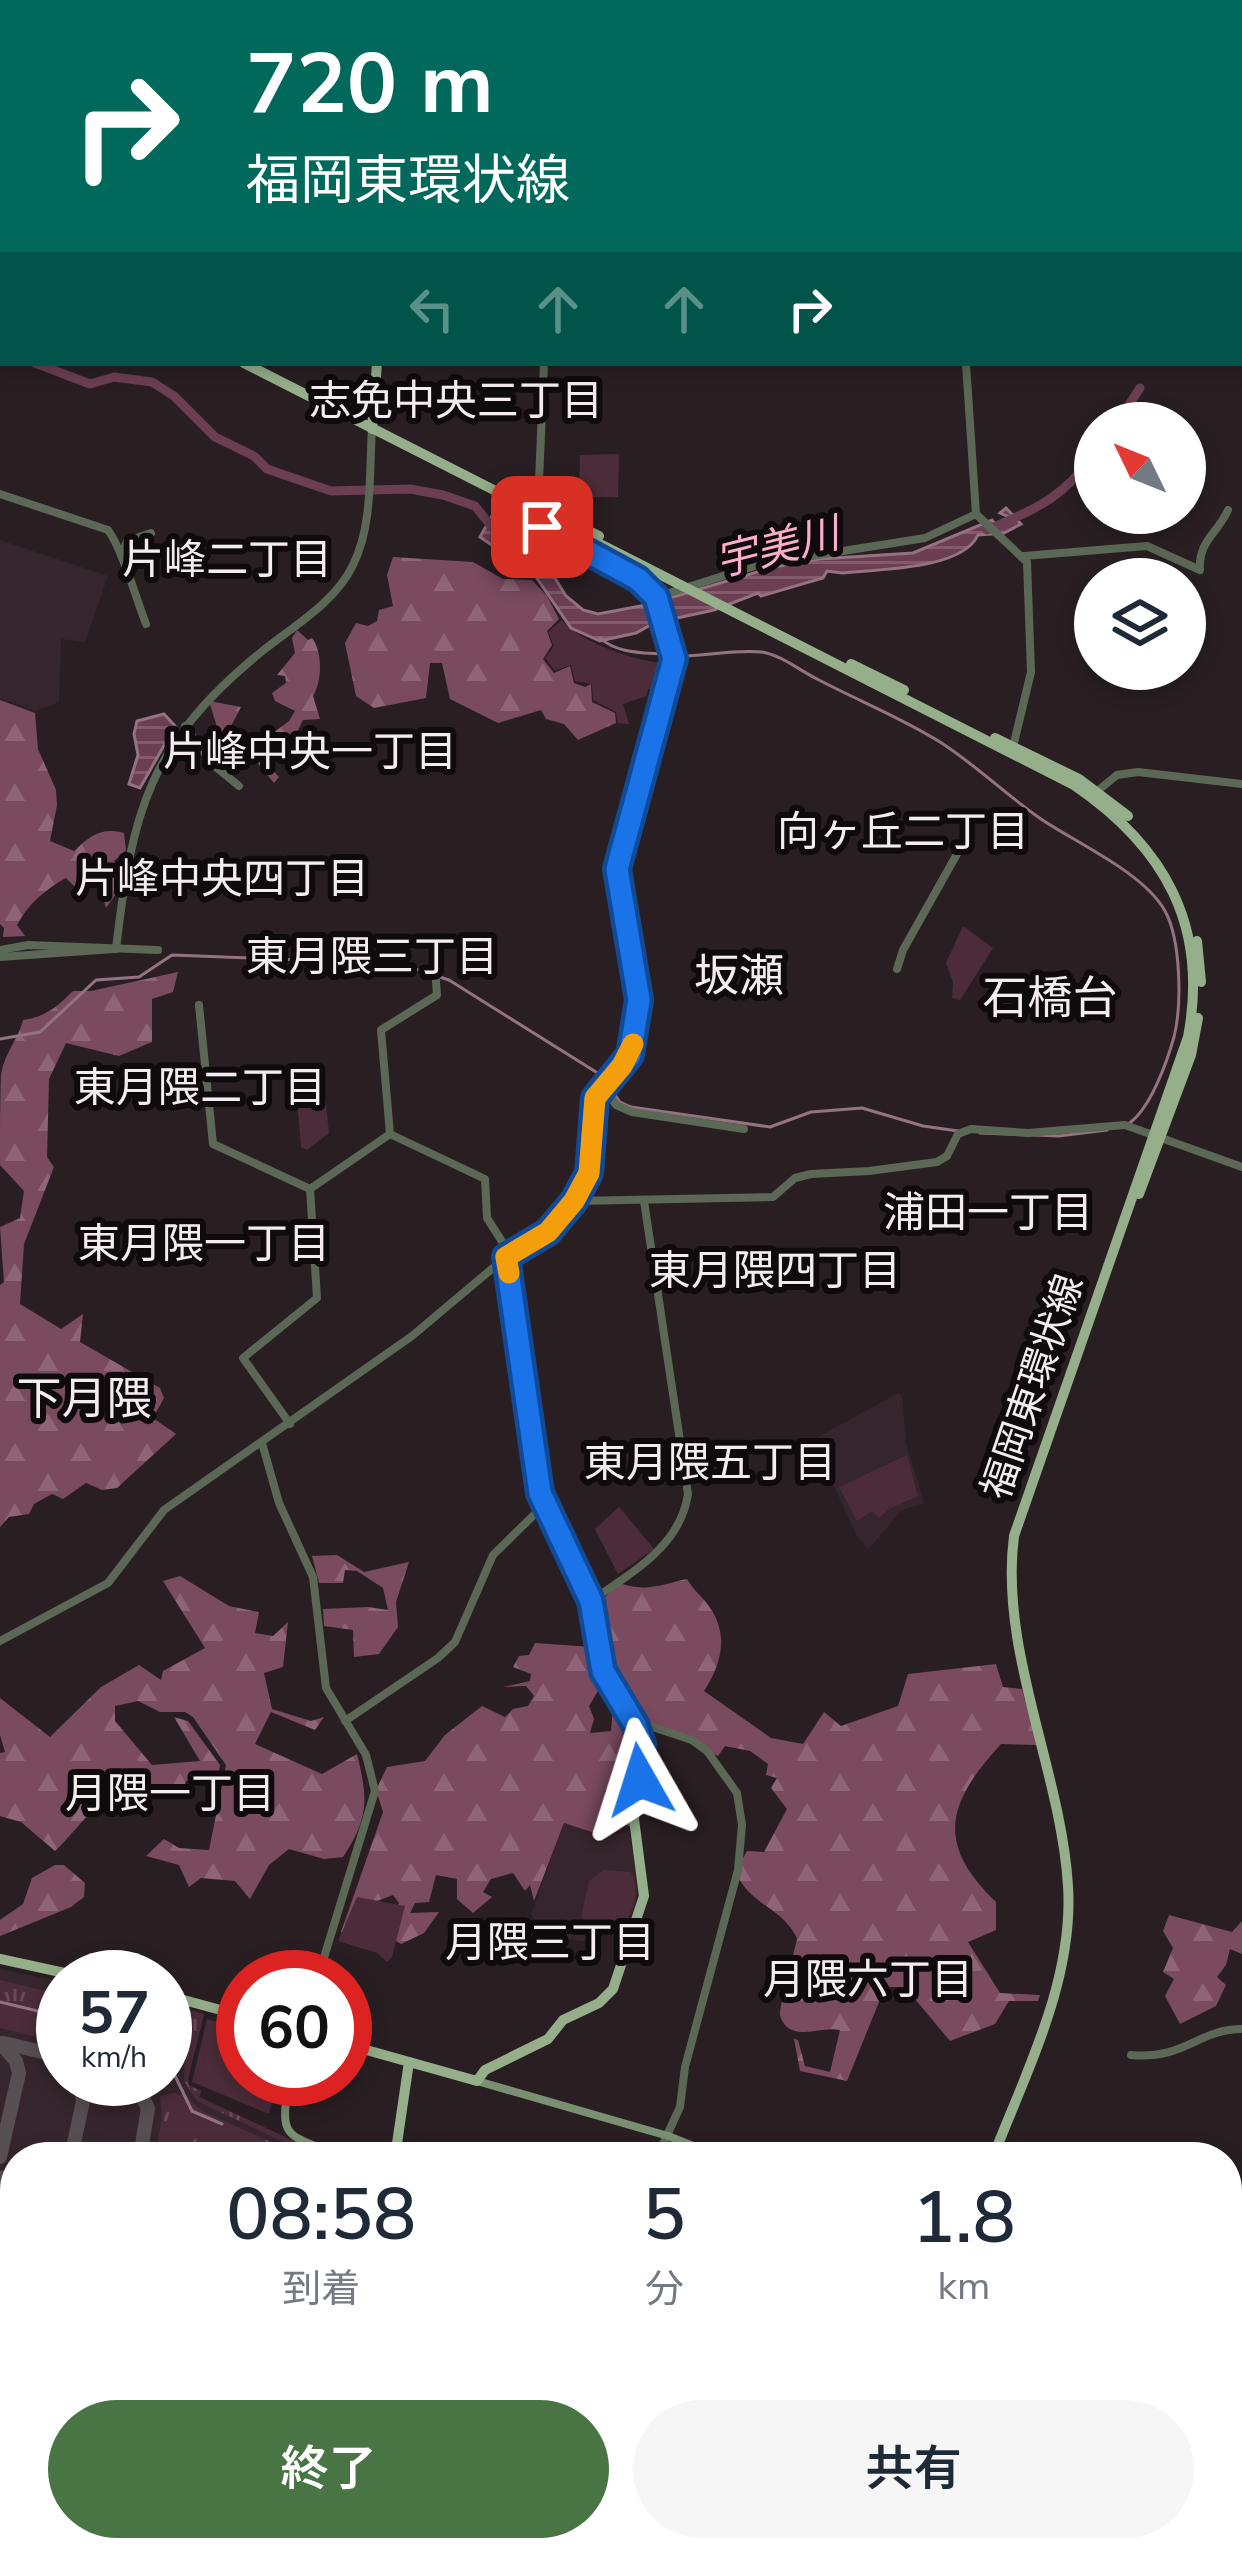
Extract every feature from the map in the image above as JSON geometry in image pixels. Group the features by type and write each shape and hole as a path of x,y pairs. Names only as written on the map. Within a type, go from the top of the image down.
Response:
{"main road":[{"path":"250,366 689,586"},
{"path":"265,366 373,426"},
{"path":"373,426 377,366"},
{"path":"477,2081 485,2070 548,2039 563,2020 599,2003 613,1989 644,1896 635,1839 643,1760 633,1720 603,1671 591,1601 545,1504 528,1421 508,1256 548,1232 574,1201 589,1173 592,1112 603,1084 630,1055 640,1014 617,869 672,655 657,599 638,579 542,527 539,509"},
{"name":"福岡東環状線","path":"689,586 1012,750 1133,821 1189,910 1198,944 1201,994 1195,1039 1150,1134 1015,1536 1013,1600 1069,1892 1067,1932 1052,2003 1001,2142"},
{"path":"0,1959 36,1967"},
{"path":"372,2052 683,2142"},
{"path":"401,2142 412,2080 409,2062"},
{"path":"285,2106 286,2129 306,2142"}],"street":[{"path":"539,509 544,366"},
{"path":"966,366 976,515 1024,556 1136,545 1156,548 1200,570 1203,543 1228,509"},
{"path":"116,949 138,817 156,770 184,725 224,683 336,591 352,569 367,510 373,426"},
{"path":"0,494 135,539"},
{"path":"657,599 773,562 926,538 976,515"},
{"path":"108,530 122,556"},
{"path":"146,624 124,571 122,546 151,532"},
{"path":"1012,750 1031,672 1024,556"},
{"path":"184,725 212,764 239,786"},
{"path":"1095,795 1117,775 1138,772 1242,784"},
{"path":"897,969 957,854"},
{"path":"0,953 28,945 158,950"},
{"path":"390,1134 381,1030 437,994 436,968"},
{"path":"199,1005 213,1144 310,1189"},
{"path":"603,1084 616,1105 632,1112 745,1129"},
{"path":"574,1201 772,1197 795,1178 811,1174 937,1162 947,1156 958,1134 970,1129 1028,1133 1125,1125 1242,1167"},
{"path":"310,1189 390,1134"},
{"path":"0,1642 108,1583 164,1510 427,1324 508,1256 488,1218 485,1179 390,1134"},
{"path":"290,1424 242,1358 317,1298 310,1189"},
{"path":"591,1601 668,1542 678,1529 688,1494 644,1201"},
{"path":"262,1443 279,1502 309,1564 322,1678 366,1755 375,1791 326,1950"},
{"path":"346,1721 446,1652 466,1623 494,1555 545,1504"},
{"path":"633,1720 692,1740 707,1751 737,1793 742,1826 738,1870 685,2067 677,2117 665,2142"},
{"path":"1131,2055 1161,2057 1222,2029 1242,2029"}],"shaded area":[{"path":"1006,508 1021,524 1004,533 978,535 969,547 937,561 827,571 823,578 600,641 571,628 534,574 480,537 493,514 526,531 566,596 583,610 598,614 646,605 774,567 913,553 992,520 997,527 1007,522 1009,517 1000,513"},
{"path":"0,540 108,576 85,642 61,639 59,702 35,711 0,698"},
{"path":"164,714 175,726 140,788 129,784 138,755 137,721"},
{"path":"902,1395 906,1443 924,1503 902,1510 868,1550 813,1440"},
{"path":"564,1823 601,1835 629,1831 640,1893 629,1930 591,1927 589,1942 537,1935 531,1914"},
{"path":"0,1969 36,1976 36,2106 192,2106 192,2086 201,2091 199,2097 296,2142 0,2142"},
{"path":"192,2011 203,2013 192,2061"}],"green space":[{"path":"619,454 618,497 579,497 580,455"},
{"path":"393,557 473,562 503,579 532,580 559,619 547,631 552,645 543,659 554,673 570,666 574,683 591,684 592,702 615,713 616,723 578,740 564,724 546,719 541,710 498,723 450,699 442,663 430,663 426,698 374,708 356,696 345,643 356,623 368,626 377,621 379,610 393,606 387,575"},
{"path":"562,620 583,637 612,650 669,663 665,691 648,689 646,696 623,704 629,724 618,723 616,712 593,700 592,684 575,681 571,665 555,671 545,658 554,646 548,632"},
{"path":"297,630 308,640 312,638 318,651 320,675 313,696 320,719 303,720 300,740 285,737 277,743 281,752 271,768 279,777 274,783 239,735 221,740 209,701 241,707 231,726 268,742 295,711 275,701 272,693 286,683 285,676 277,675 295,653 292,638"},
{"path":"0,700 35,713 38,749 56,790 50,841 74,851 96,834 116,831 124,833 126,850 114,861 122,875 114,881 118,891 106,908 100,887 91,883 75,887 66,878 21,917 17,925 25,936 3,937 0,924"},
{"path":"963,926 993,948 960,1000 952,998 953,982 946,963"},
{"path":"178,972 173,992 152,999 152,1042 119,1056 66,1043 49,1079 47,1157 54,1167 24,1244 20,1304 61,1329 83,1314 80,1342 160,1388 164,1398 153,1418 176,1434 117,1488 102,1490 86,1483 63,1499 52,1494 34,1504 29,1514 9,1517 0,1527 0,1285 4,1282 0,1227 20,1218 24,1191 0,1165 3,1066 23,1020 50,1010 73,991"},
{"path":"324,1086 329,1133 307,1150 301,1147 296,1088"},
{"path":"907,1455 918,1496 879,1518 872,1511 857,1521 839,1487"},
{"path":"619,1507 654,1549 618,1574 595,1529"},
{"path":"337,1555 364,1572 409,1562 396,1602 398,1627 379,1654 354,1657 353,1630 324,1626 323,1609 388,1610 383,1588 357,1571 345,1570 343,1583 319,1583 312,1556"},
{"path":"180,1576 229,1606 259,1612 255,1633 273,1636 288,1622 283,1667 264,1673 272,1709 311,1721 324,1717 315,1730 271,1712 255,1744 322,1774 357,1754 361,1770 362,1819 343,1857 324,1859 289,1849 269,1865 250,1899 235,1881 201,1878 189,1887 179,1865 146,1856 164,1839 179,1848 209,1850 226,1765 185,1712 160,1712 138,1701 115,1706 115,1721 152,1765 200,1761 174,1717 188,1721 220,1765 216,1787 205,1779 186,1781 184,1788 124,1787 102,1801 55,1851 21,1822 0,1816 0,1753 5,1752 0,1698 50,1737 101,1687 139,1665 161,1680 163,1671 205,1648 163,1581"},
{"path":"687,1579 713,1612 721,1635 716,1669 704,1691 771,1738 803,1744 824,1712 841,1726 898,1706 908,1674 996,1664 1003,1687 1022,1689 1037,1745 1001,1744 969,1785 955,1823 963,1861 996,1902 996,1930 968,1942 1000,1993 1040,1995 1038,2001 1009,2001 995,2024 950,2041 905,1987 885,1987 847,2081 800,2071 794,2039 805,2066 830,2072 840,2030 798,2032 783,2021 780,2010 797,1938 735,1872 747,1851 764,1852 787,1809 771,1788 777,1778 766,1775 768,1764 750,1751 725,1746 718,1756 625,1715 609,1693 613,1679 601,1673 594,1622 609,1593 622,1584 648,1587"},
{"path":"535,1643 592,1647 602,1684 589,1706 594,1719 590,1733 611,1731 613,1706 636,1748 630,1827 620,1820 622,1797 614,1782 605,1791 608,1819 601,1835 564,1823 534,1901 530,1885 525,1891 513,1873 491,1879 483,1892 492,1897 473,1913 457,1899 457,1879 436,1875 429,1902 415,1903 410,1913 439,1912 424,1933 401,1944 391,1938 389,1926 399,1903 393,1895 364,1906 354,1934 341,1932 383,1812 376,1790 387,1767 425,1761 445,1735 482,1706 505,1717 513,1709 528,1706 534,1696 526,1686 503,1687 530,1681 531,1674 513,1667 519,1656 529,1655"},
{"path":"64,1865 85,1883 84,1897 0,1936 0,1920 23,1904 32,1878"},
{"path":"603,1870 631,1872 635,1899 625,1925 586,1924 581,1917 589,1881"},
{"path":"357,1897 405,1906 387,1962 372,1950 338,1941"},
{"path":"1169,1915 1232,1932 1242,1921 1242,1954 1230,1949 1217,1977 1226,1985 1216,2006 1180,2024 1165,1996 1174,1979 1163,1972 1173,1948 1163,1931"},
{"path":"0,1980 36,1989 36,2037 0,2028"},
{"path":"192,2011 204,2014 192,2063"},
{"path":"207,2019 216,2022 216,2092 192,2082"},
{"path":"192,2086 201,2091 199,2097 296,2142 283,2142 197,2101"},
{"path":"192,2102 204,2112 271,2142 157,2142 161,2106 192,2106"}],"waterway":[{"name":"宇美川","path":"43,366 90,384 114,377 152,382 174,396 215,437 254,456 267,469 331,491 410,489 443,495 475,506 496,532"},
{"name":"宇美川","path":"1131,402 1140,388"},
{"name":"宇美川","path":"987,530 1047,501 1074,478"},
{"path":"600,638 624,650 670,655"},
{"path":"680,656 752,651 784,660 940,742 1155,897 1174,938 1177,1024 1157,1085 1128,1124"},
{"path":"0,1039 40,1032 96,980 139,977 172,955 400,964 449,980 604,1077"},
{"path":"608,1085 620,1102 631,1107 770,1127 811,1112 862,1108 958,1131"},
{"path":"980,1133 1059,1136 1107,1130"},
{"path":"0,2002 36,2011"},
{"path":"190,2106 222,2124"}],"taxiway":[{"path":"0,2043 16,2061 19,2073 3,2142"},
{"path":"4,2043 36,2051"},
{"path":"74,2142 82,2106"},
{"path":"142,2142 147,2106"}],"slow traffic":[{"path":"509,1273 506,1257 548,1232 574,1201 589,1173 595,1098 630,1055 633,1044"}],"district":[{"name":"志免中央三丁目","path":"456,401"},
{"name":"片峰二丁目","path":"227,560"},
{"name":"片峰中央一丁目","path":"310,752"},
{"name":"向ヶ丘二丁目","path":"903,832"},
{"name":"片峰中央四丁目","path":"222,879"},
{"name":"東月隈三丁目","path":"372,957"},
{"name":"坂瀬","path":"739,976"},
{"name":"石橋台","path":"1050,998"},
{"name":"東月隈二丁目","path":"200,1088"},
{"name":"浦田一丁目","path":"988,1213"},
{"name":"東月隈一丁目","path":"204,1244"},
{"name":"東月隈四丁目","path":"775,1271"},
{"name":"下月隈","path":"84,1399"},
{"name":"東月隈五丁目","path":"710,1463"},
{"name":"月隈一丁目","path":"170,1794"},
{"name":"月隈三丁目","path":"550,1943"},
{"name":"月隈六丁目","path":"868,1980"}],"route":[{"path":"542,527 638,579 656,597 674,659 617,869 640,1014 630,1055 595,1098 589,1173 574,1201 548,1232 506,1257 540,1493 591,1601 603,1671 636,1726 642,1744 640,1780"}]}
